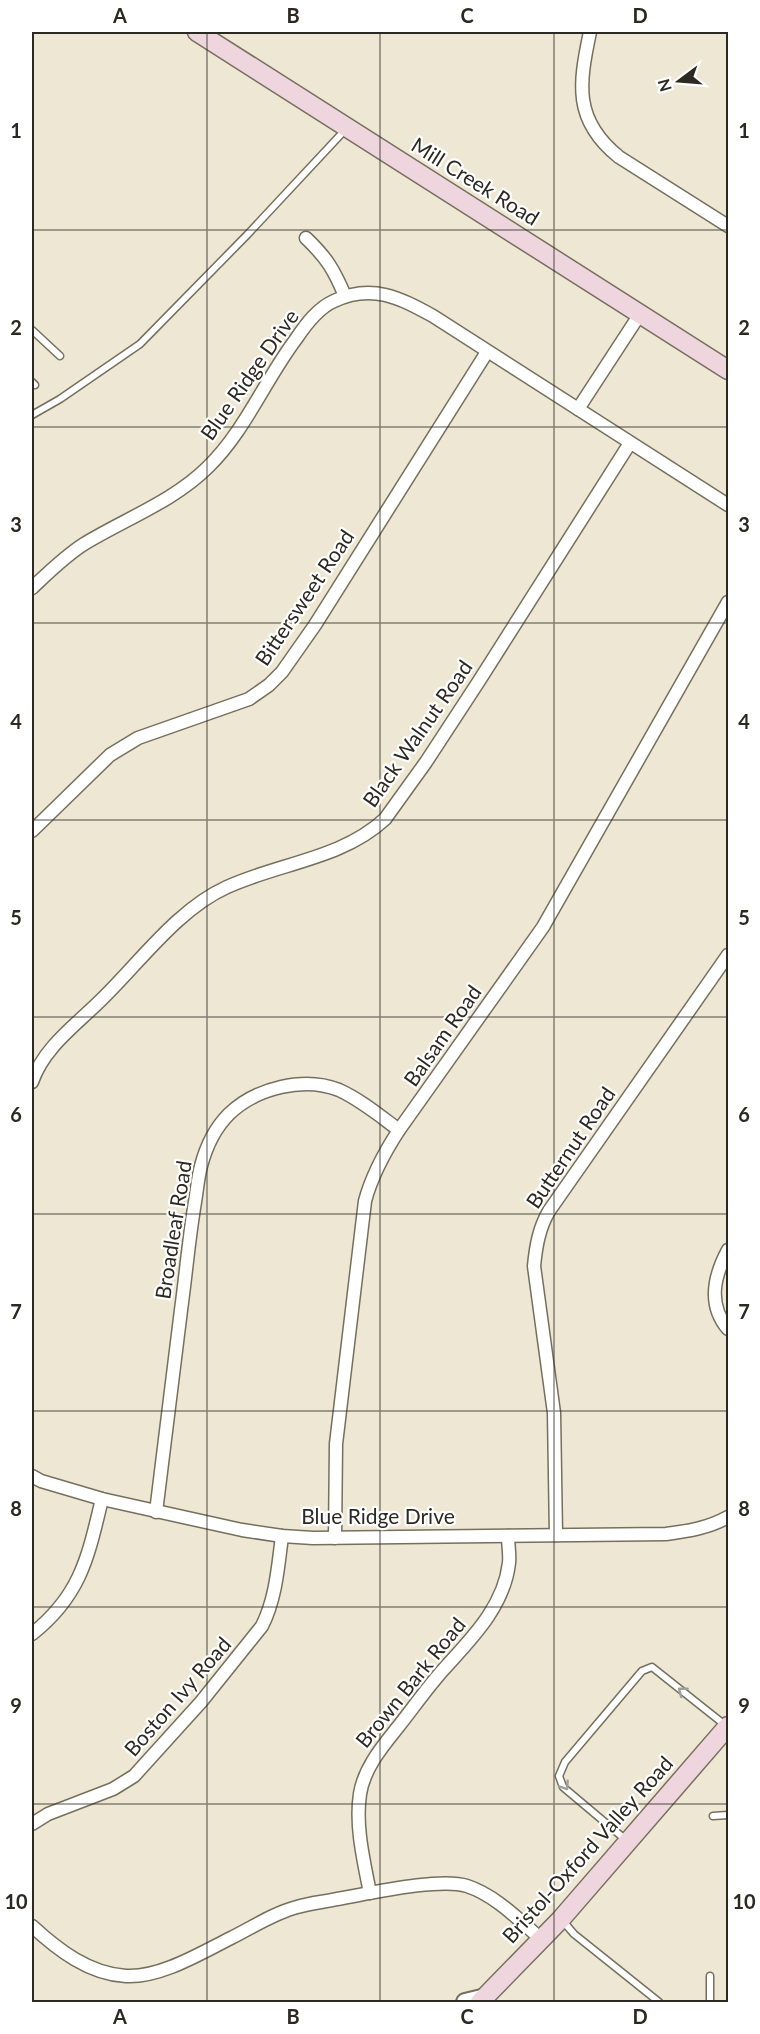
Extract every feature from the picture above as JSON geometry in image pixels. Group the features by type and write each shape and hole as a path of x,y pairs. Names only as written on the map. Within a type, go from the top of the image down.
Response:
{"main road":[{"name":"Mill Creek Road","path":"197,32 729,370"},
{"name":"Bristol-Oxford Valley Road","path":"483,2000 561,1919 728,1726"}],"street":[{"path":"590,32 584,66 582,98 586,117 596,135 619,157 729,226"},
{"path":"306,238 329,263 345,296"},
{"name":"Blue Ridge Drive","path":"32,588 82,545 173,494 208,467 227,445 287,350 307,323 326,306 345,296 370,293 389,294 403,299 433,316 729,505"},
{"path":"578,409 640,314"},
{"name":"Bittersweet Road","path":"32,831 110,755 138,738 249,699 269,686 282,672 315,625 487,352"},
{"name":"Black Walnut Road","path":"32,1082 41,1062 63,1036 171,928 202,901 226,887 317,857 355,840 385,819 415,779 468,699 630,443"},
{"name":"Balsam Road","path":"335,1538 336,1444 365,1201 371,1180 399,1130 543,927 729,603"},
{"name":"Butternut Road","path":"556,1535 554,1413 534,1266 536,1245 543,1221 729,955"},
{"name":"Broadleaf Road","path":"156,1512 193,1215 201,1166 219,1126 238,1107 265,1092 294,1085 312,1084 338,1090 361,1101 399,1130"},
{"path":"729,1250 719,1268 714,1296 718,1314 729,1329"},
{"name":"Blue Ridge Drive","path":"32,1476 41,1481 102,1499 156,1512 282,1536 335,1538 666,1534 695,1530 729,1517"},
{"path":"32,1634 57,1610 82,1572 102,1499"},
{"name":"Boston Ivy Road","path":"32,1824 48,1814 113,1790 134,1776 201,1702 262,1626 269,1612 276,1587 282,1536"},
{"name":"Brown Bark Road","path":"370,1893 359,1823 363,1781 372,1762 392,1734 491,1613 507,1574 508,1536"},
{"path":"32,1926 50,1942 84,1964 101,1971 125,1976 142,1975 163,1970 297,1907 370,1893 449,1883 466,1885 478,1890 502,1906 541,1939"},
{"path":"465,2002 483,2000"}],"lane":[{"path":"32,415 60,399 140,344 347,127"},
{"path":"32,330 60,356"},
{"path":"628,1842 563,1787 559,1776 565,1762 634,1680 642,1671 652,1667 728,1726"},
{"path":"712,1816 729,1815"},
{"path":"561,1919 574,1934 659,2002"},
{"path":"710,1976 710,2002"}]}
